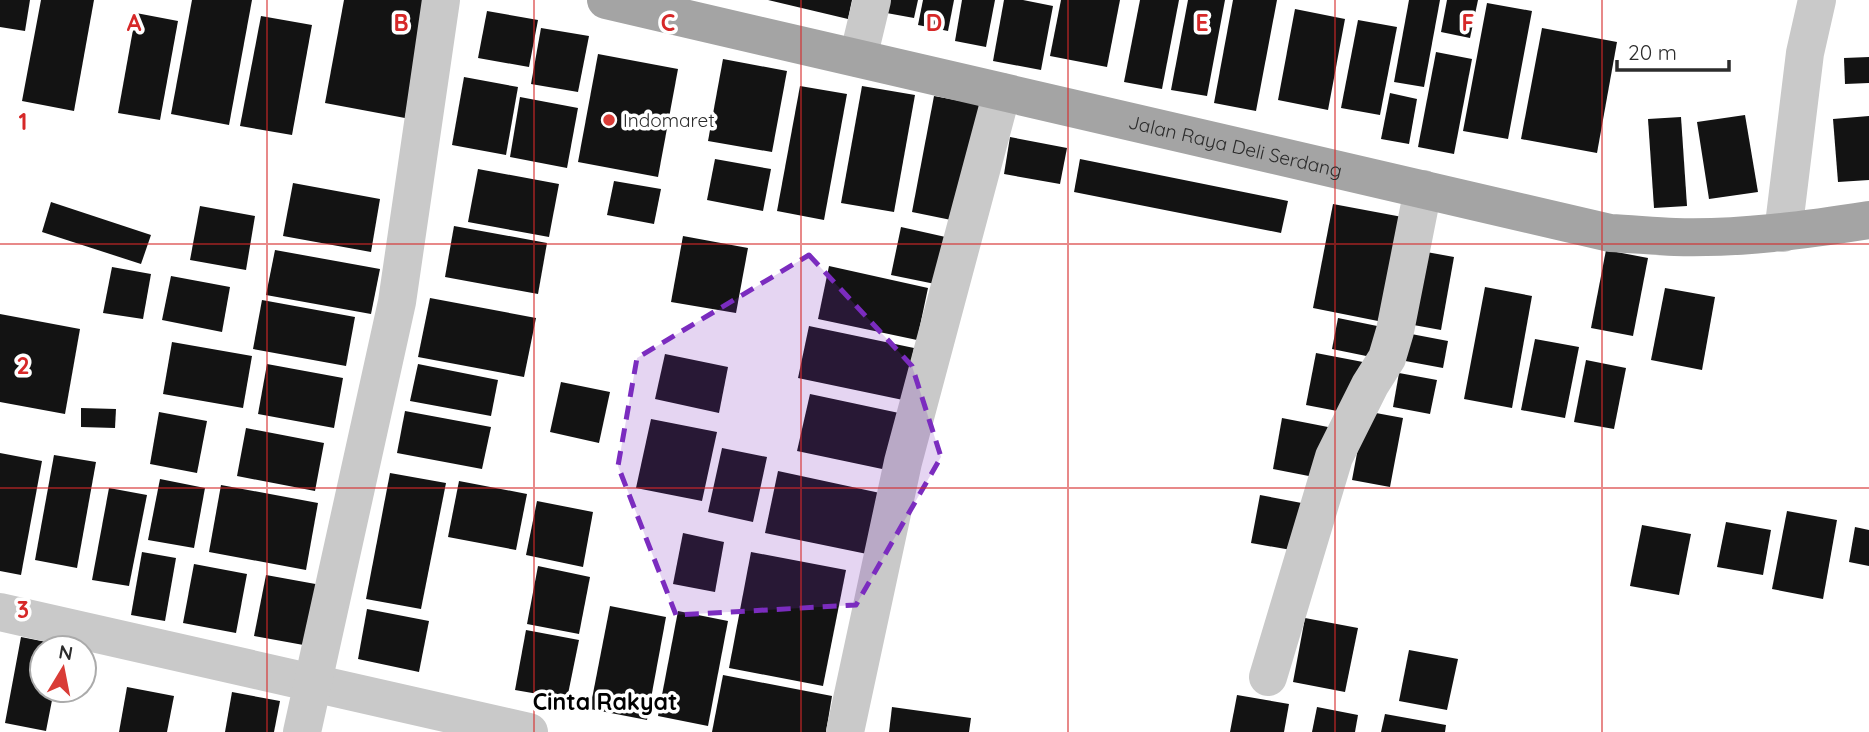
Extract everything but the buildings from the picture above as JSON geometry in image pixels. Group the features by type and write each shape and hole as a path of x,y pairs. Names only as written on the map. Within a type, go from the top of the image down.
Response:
{"main road":[{"name":"Jalan Raya Deli Serdang","path":"606,0 1610,233 1675,237 1783,233 1869,220"}],"street":[{"path":"302,732 397,302 441,0"},
{"path":"859,58 872,0"},
{"path":"1783,233 1805,52 1817,0"},
{"path":"845,732 903,462 1002,92"},
{"path":"1268,677 1334,457 1370,385 1387,358 1395,331 1423,189"},
{"path":"0,612 529,732"}],"highlighted area":[{"path":"809,255 912,366 941,457 856,605 676,615 618,466 637,358"}],"place":[{"name":"Indomaret","path":"609,120"}],"district":[{"name":"Cinta Rakyat","path":"605,701"}]}
